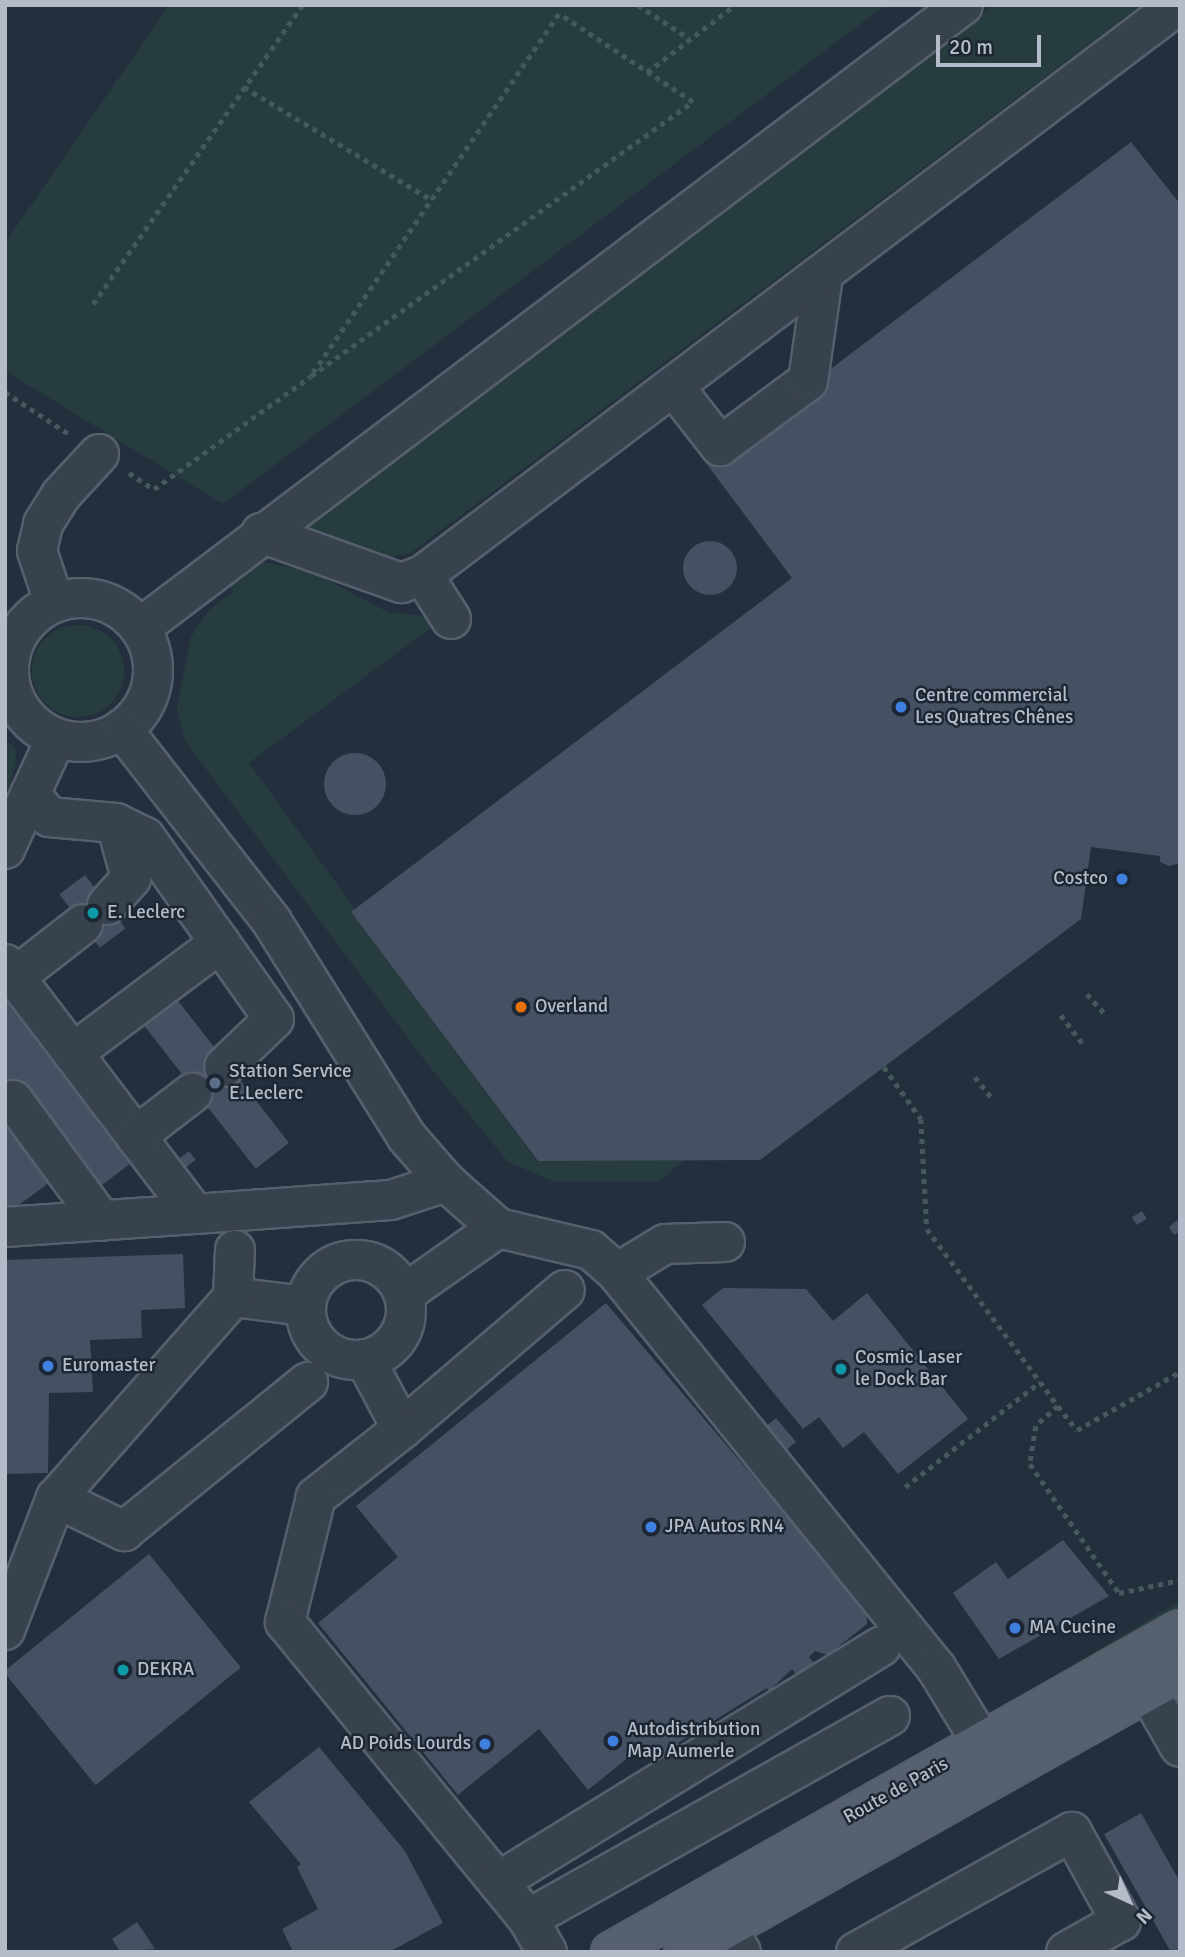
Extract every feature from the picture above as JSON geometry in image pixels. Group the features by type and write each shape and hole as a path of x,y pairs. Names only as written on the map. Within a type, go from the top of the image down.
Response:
{"main road":[{"name":"Route de Paris","path":"611,1952 1180,1630"},
{"name":"Route de Paris","path":"684,1952 734,1940 1164,1682"}],"street":[{"path":"140,628 261,533 963,5"},
{"path":"261,533 401,583 423,575 1178,5"},
{"path":"674,387 719,446 808,381 823,275"},
{"path":"54,603 37,551 43,524 61,495 99,454"},
{"path":"423,575 451,619"},
{"path":"70,598 104,601 140,628 152,663 151,682 146,700 122,729 90,740 56,738 34,725 18,707 8,684 9,659 17,635 33,615 54,603 70,598"},
{"path":"122,729 272,922 406,1136 446,1182 498,1228 591,1250 617,1273 937,1670 982,1743"},
{"path":"5,849 56,738"},
{"path":"30,794 49,817 117,822 145,838 220,943 274,1019 224,1067"},
{"path":"117,822 131,878 95,915 10,971 195,1214"},
{"path":"73,1053 220,943"},
{"path":"136,1136 192,1093"},
{"path":"13,1100 102,1221"},
{"path":"102,1221 166,1175"},
{"path":"5,1227 391,1200 446,1182"},
{"path":"404,1294 498,1228"},
{"path":"617,1273 665,1244 725,1242"},
{"path":"5,1630 56,1498 233,1297 235,1250"},
{"path":"350,1259 383,1267 404,1294 404,1322 390,1347 365,1359 339,1357 317,1343 306,1318 305,1306 319,1274 350,1259"},
{"path":"547,1952 528,1919 285,1622 316,1497 402,1429 565,1290"},
{"path":"233,1297 305,1306"},
{"path":"365,1359 402,1429"},
{"path":"56,1498 124,1531 308,1382"},
{"path":"498,1882 881,1646"},
{"path":"1164,1682 1180,1747"},
{"path":"528,1919 890,1716"},
{"path":"856,1952 1072,1832 1121,1921 1066,1952"}],"path":[{"path":"93,304 302,5"},
{"path":"638,5 690,39"},
{"path":"647,72 735,5"},
{"path":"154,489 312,376 693,102 559,14 312,376"},
{"path":"244,86 432,200"},
{"path":"1087,994 1105,1014"},
{"path":"1061,1015 1084,1046"},
{"path":"884,1067 921,1119 927,1229 1077,1430 1180,1371"},
{"path":"975,1077 991,1097"},
{"path":"905,1487 1040,1382"},
{"path":"1058,1406 1037,1426 1030,1464 1119,1593 1180,1580"}],"green space":[{"path":"169,5 886,5 223,504 5,371 5,243"},
{"path":"994,5 1141,5 411,553 383,558 307,534 308,521"},
{"path":"262,562 310,571 388,612 423,616 433,626 249,763 355,909 351,912 537,1161 684,1160 660,1181 555,1182 508,1162 426,1062 185,741 177,708 191,637 207,612 233,591 227,582"},
{"path":"78,625 96,628 111,638 121,653 124,671 121,689 111,704 96,714 78,717 60,714 45,704 35,689 32,671 35,653 45,638 60,628"},
{"path":"5,741 15,747 16,762 5,806"},
{"path":"1180,1601 1180,1612 1061,1679 1057,1674"}],"building":[{"name":"Centre commercial Les Quatres Chênes","path":"1131,142 1180,204 1180,863 1169,866 1160,862 1160,856 1091,847 1081,919 760,1160 538,1161 351,912 792,578 706,463"},
{"path":"715,541 725,545 733,553 737,568 733,583 725,591 705,595 695,591 687,583 683,563 687,553 695,545"},
{"path":"349,753 361,753 377,762 384,772 384,796 377,806 361,815 349,815 338,810 329,801 324,790 324,778 329,767 338,758"},
{"name":"E. Leclerc","path":"85,875 125,929 100,948 59,894"},
{"name":"Station Service E.Leclerc","path":"175,997 289,1143 256,1169 142,1023"},
{"path":"5,1000 130,1164 98,1188 5,1105"},
{"path":"5,1106 57,1177 5,1215"},
{"path":"189,1151 196,1160 183,1170 176,1161"},
{"path":"1142,1211 1147,1219 1137,1225 1132,1217"},
{"path":"1177,1220 1180,1231 1174,1235 1169,1227"},
{"name":"Euromaster","path":"183,1254 185,1308 141,1310 142,1338 90,1340 93,1392 49,1393 48,1473 5,1474 5,1260"},
{"name":"Cosmic Laser le Dock Bar","path":"723,1288 806,1289 833,1321 867,1293 968,1419 898,1474 864,1432 843,1448 819,1417 803,1429 702,1305"},
{"path":"606,1303 867,1611 867,1624 828,1655 815,1651 809,1657 816,1665 800,1679 792,1669 769,1691 767,1688 678,1743 685,1751 669,1765 662,1757 658,1760 645,1744 588,1790 539,1729 458,1795 318,1623 398,1557 356,1506"},
{"path":"776,1418 796,1442 785,1451 765,1427"},
{"name":"MA Cucine","path":"1063,1540 1109,1596 999,1659 953,1593 996,1562 1008,1579"},
{"name":"DEKRA","path":"149,1554 241,1667 96,1785 5,1671"},
{"path":"319,1747 405,1851 443,1923 389,1952 293,1952 282,1929 318,1909 297,1867 301,1864 249,1802"},
{"path":"1141,1813 1180,1882 1180,1952 1171,1952 1104,1834"},
{"path":"137,1922 155,1949 120,1952 112,1939"}],"place":[{"name":"Centre commercial Les Quatres Chênes","path":"901,707"},
{"name":"Costco","path":"1122,879"},
{"name":"E. Leclerc","path":"93,913"},
{"name":"Overland","path":"521,1007"},
{"name":"Station Service E.Leclerc","path":"215,1083"},
{"name":"Euromaster","path":"48,1366"},
{"name":"Cosmic Laser le Dock Bar","path":"841,1369"},
{"name":"JPA Autos RN4","path":"651,1527"},
{"name":"MA Cucine","path":"1015,1628"},
{"name":"DEKRA","path":"123,1670"},
{"name":"Autodistribution Map Aumerle","path":"613,1741"},
{"name":"AD Poids Lourds","path":"485,1744"}]}
